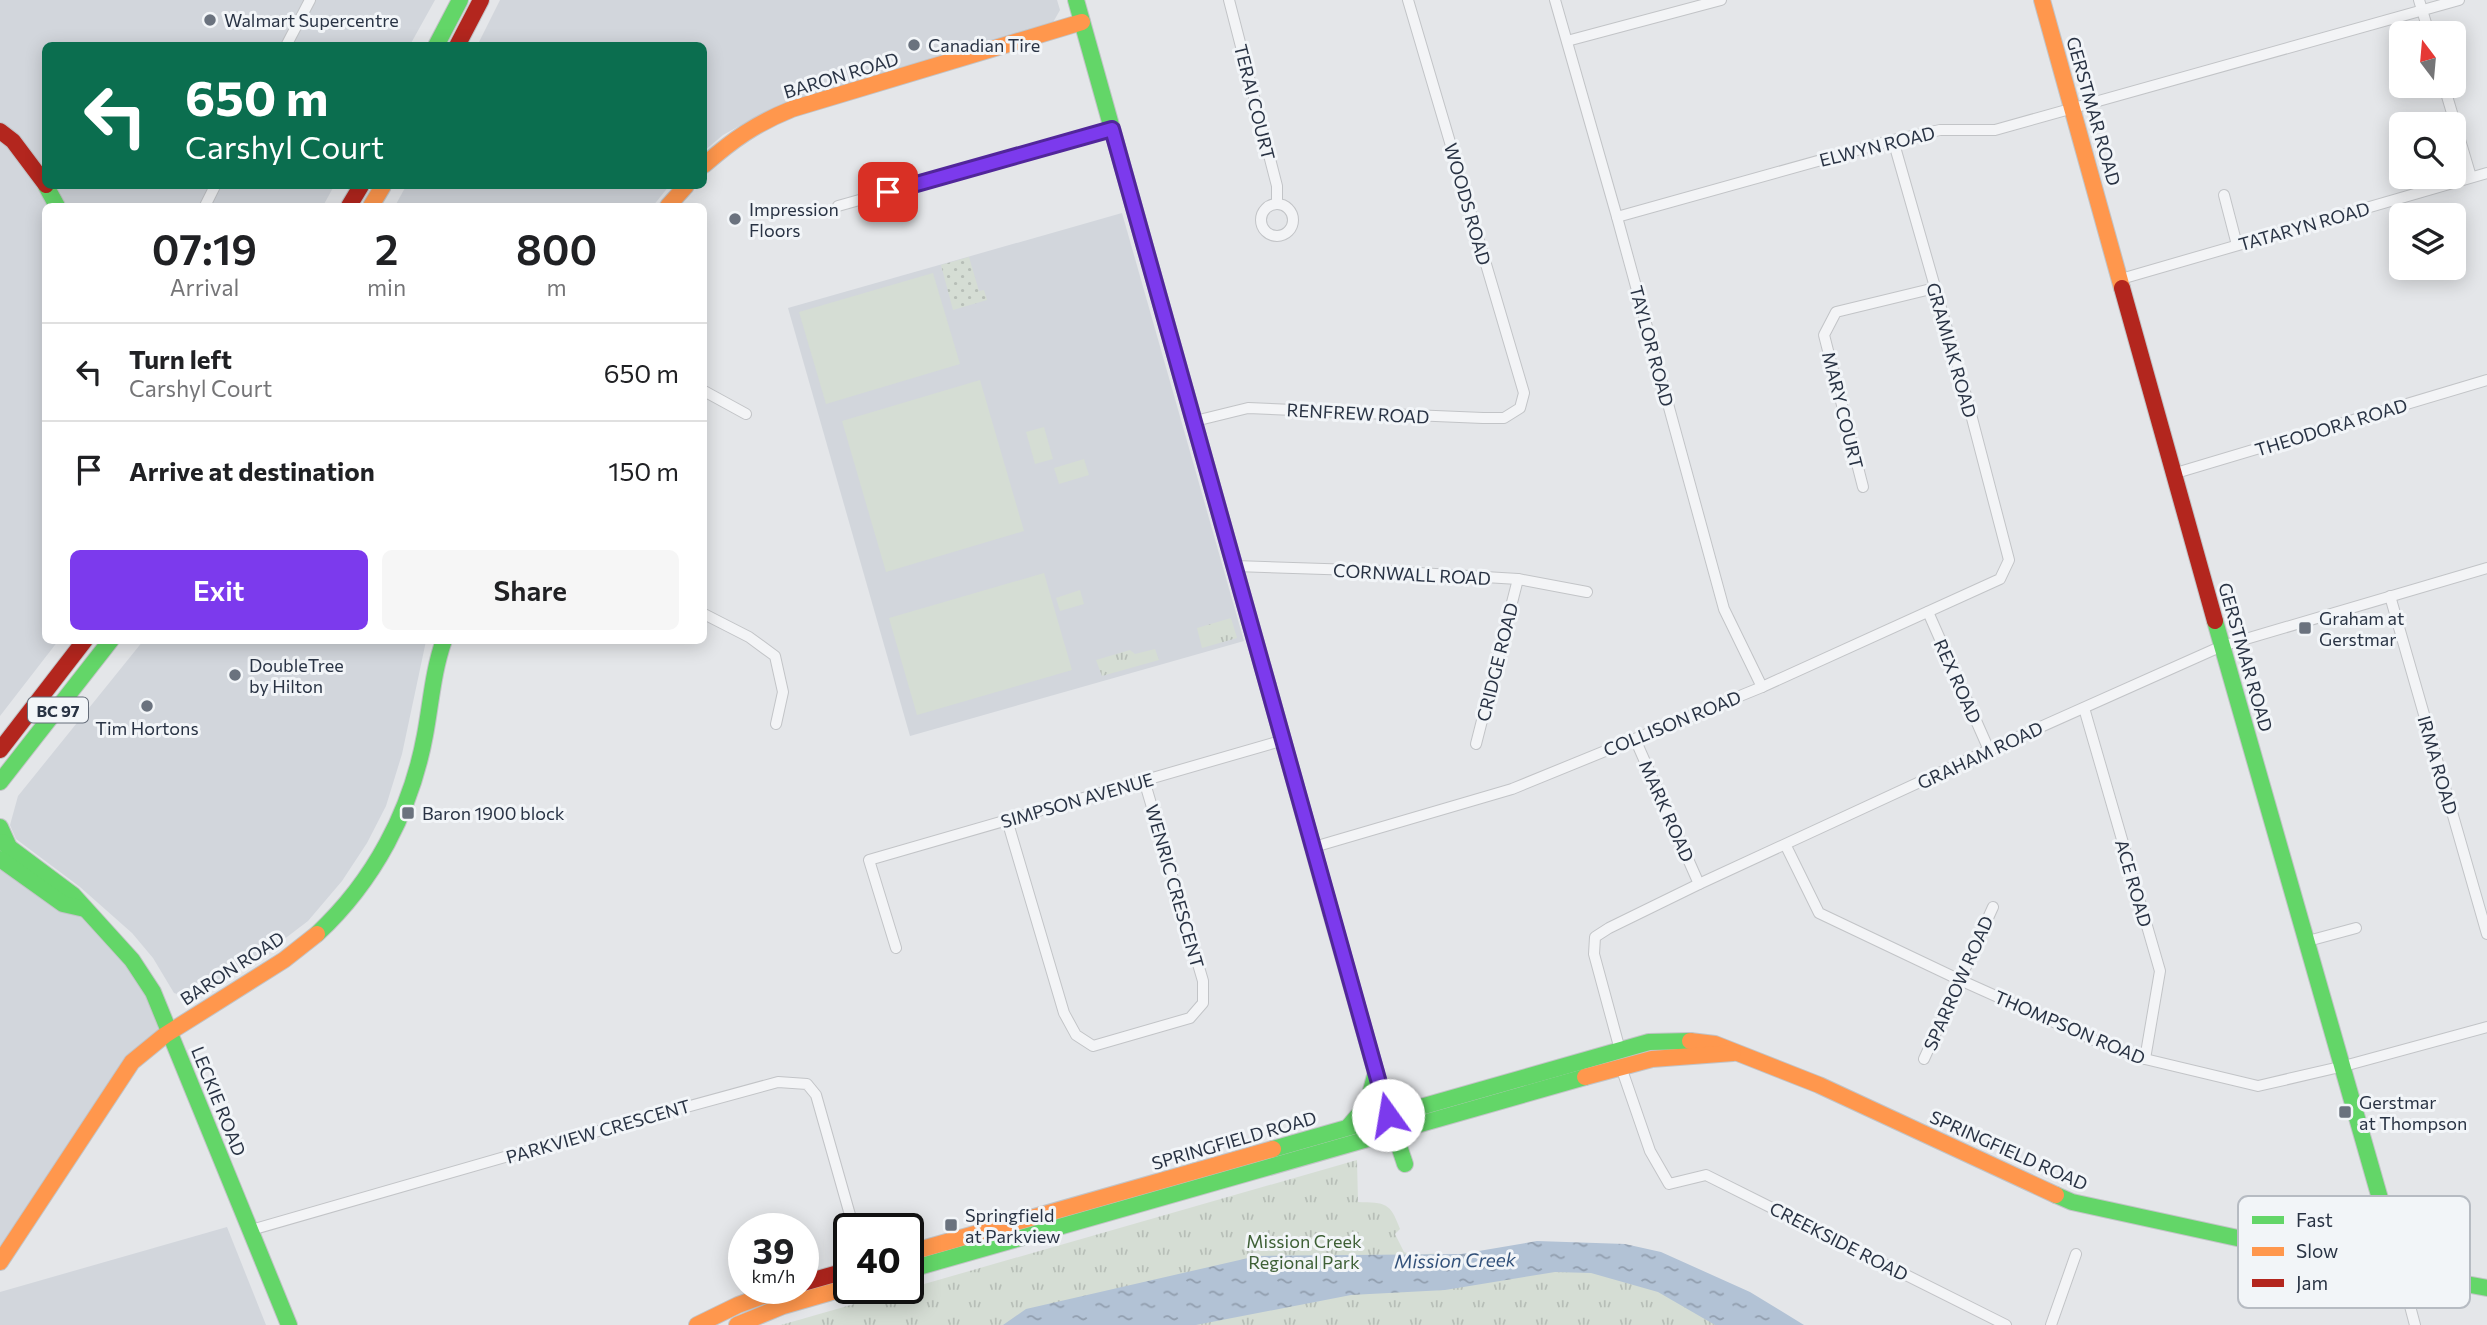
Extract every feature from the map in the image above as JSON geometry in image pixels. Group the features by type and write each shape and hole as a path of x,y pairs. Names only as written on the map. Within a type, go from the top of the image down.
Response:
{"main road":[{"path":"438,42 460,0"},
{"path":"459,42 481,0"},
{"path":"1076,0 1388,1115 1405,1164"},
{"name":"GERSTMAR ROAD","path":"2042,0 2176,473 2222,646 2380,1196"},
{"name":"BARON ROAD","path":"707,163 729,143 760,122 792,109 1082,22"},
{"path":"0,131 13,141 42,180"},
{"path":"671,203 683,189"},
{"name":"BC 97","path":"0,750 82,644"},
{"name":"BC 97","path":"1,783 108,644"},
{"name":"BARON ROAD","path":"0,1262 134,1059 170,1029 276,967 321,930 359,890 387,845 408,800 423,748 430,697 443,644"},
{"path":"0,827 3,849"},
{"name":"LECKIE ROAD","path":"3,849 73,895 132,960 153,992 289,1325"},
{"name":"SPRINGFIELD ROAD","path":"924,1248 1388,1115 1620,1058 1651,1059 1733,1053 1819,1085 2072,1202 2238,1237"},
{"name":"SPRINGFIELD ROAD","path":"924,1265 1394,1132 1620,1058"},
{"path":"1348,1127 1367,1105 1377,1069"},
{"path":"737,1325 783,1306 833,1292"},
{"path":"696,1325 741,1304"}],"street":[{"path":"288,42 310,0"},
{"name":"TERAI COURT","path":"1229,0 1277,186 1277,204"},
{"name":"WOODS ROAD","path":"1408,0 1524,393 1520,408"},
{"name":"TAYLOR ROAD","path":"1555,0 1724,609 1762,687"},
{"path":"1567,41 1721,0"},
{"name":"ELWYN ROAD","path":"1617,217 1894,140 1940,130 1995,130 2073,110 2420,5 2459,0"},
{"path":"2448,98 2471,177"},
{"path":"838,206 1112,129"},
{"name":"GRAMIAK ROAD","path":"1894,140 2009,560"},
{"name":"TATARYN ROAD","path":"2121,279 2487,173"},
{"path":"2224,195 2237,245"},
{"name":"MARY COURT","path":"1863,486 1824,335 1836,312 1935,288"},
{"name":"THEODORA ROAD","path":"2176,473 2487,380"},
{"path":"707,393 746,414"},
{"name":"RENFREW ROAD","path":"1195,421 1248,408 1504,418 1520,408"},
{"name":"COLLISON ROAD","path":"1314,847 1512,789 1762,687 2000,579 2009,560"},
{"name":"CORNWALL ROAD","path":"1235,566 1518,579 1587,593"},
{"name":"GRAHAM ROAD","path":"1669,1184 1650,1151 1620,1058 1594,954 1595,937 1699,884 2222,646 2487,568"},
{"name":"CRIDGE ROAD","path":"1476,744 1518,579"},
{"name":"IRMA ROAD","path":"2390,596 2487,934"},
{"name":"REX ROAD","path":"1928,612 1989,750"},
{"path":"707,616 749,637 775,656 783,692 776,724"},
{"name":"ACE ROAD","path":"2084,708 2160,971 2145,1059"},
{"name":"MARK ROAD","path":"1635,738 1699,884"},
{"name":"SIMPSON AVENUE","path":"896,948 870,860 1284,740"},
{"name":"WENRIC CRESCENT","path":"1007,820 1064,1013 1076,1035 1093,1046 1190,1018 1203,1003 1203,981 1144,780"},
{"name":"THOMPSON ROAD","path":"1786,846 1819,913 1959,980 2105,1045 2145,1059 2258,1086 2487,1027"},
{"name":"SPARROW ROAD","path":"1924,1059 1993,907"},
{"path":"2308,941 2356,928"},
{"name":"PARKVIEW CRESCENT","path":"251,1230 778,1082 807,1084 816,1095 850,1213"},
{"name":"CREEKSIDE ROAD","path":"1669,1184 1706,1175 2006,1325"},
{"path":"2051,1325 2076,1254"},
{"name":"GERSTMAR ROAD","path":"2411,1308 2415,1325"}],"shaded area":[{"path":"0,0 435,0 412,42 42,42 42,189 332,189 325,203 42,203 42,644 56,644 0,716"},
{"name":"Canadian Tire","path":"500,0 1057,0 1060,10 1051,26 752,119 723,135 707,148 707,42 479,42"},
{"path":"404,189 667,189 655,203 397,203"},
{"path":"1122,213 1244,641 910,736 788,308"},
{"path":"141,644 425,644 402,754 386,806 367,843 342,881 308,921 262,956 187,997 174,993 153,958 132,933 80,887 16,839 10,825 18,796"},
{"path":"0,866 75,911 98,930 131,968 150,999 162,1027 126,1058 0,1254"},
{"path":"227,1227 266,1325 0,1325 0,1292"}],"green space":[{"path":"969,257 979,291 984,290 987,300 953,310 941,265"},
{"path":"933,273 960,364 826,404 799,312"},
{"path":"980,380 1024,531 886,572 842,421"},
{"path":"1044,427 1053,459 1035,464 1026,432"},
{"path":"1084,459 1089,475 1059,484 1054,468"},
{"path":"1044,573 1072,670 917,715 889,618"},
{"path":"1080,590 1084,604 1060,611 1056,598"},
{"path":"1231,618 1237,638 1202,648 1197,628"},
{"path":"1155,649 1159,660 1102,676 1096,660 1130,650 1135,654"},
{"name":"Mission Creek Regional Park","path":"1357,1160 1358,1202 1381,1204 1390,1209 1400,1229 1395,1234 1404,1252 1412,1255 1441,1253 1446,1272 1578,1269 1656,1283 1734,1325 781,1325 854,1304 924,1304 924,1284"}],"water":[{"name":"Mission Creek","path":"1537,1241 1625,1244 1661,1252 1750,1292 1804,1325 1715,1325 1658,1292 1591,1273 1555,1272 1445,1290 1351,1295 1196,1325 1003,1325 1026,1309 1257,1256 1461,1254"}],"traffic: fast":[{"path":"438,42 460,0"},
{"path":"1076,0 1268,686"},
{"path":"48,189 55,203"},
{"path":"2215,621 2379,1196"},
{"path":"0,782 108,644"},
{"path":"317,934 373,868 400,817 419,763 443,644"},
{"path":"0,827 9,847"},
{"path":"2,842 73,895 132,960 153,992 289,1325"},
{"path":"0,859 63,904 85,909"},
{"path":"1331,913 1384,1101 1405,1164"},
{"path":"1273,1149 1649,1042 1690,1041"},
{"path":"1349,1126 1367,1105 1376,1072"},
{"path":"924,1265 1585,1077"},
{"path":"2056,1195 2072,1202 2238,1238"},
{"path":"2470,1285 2487,1288"}],"traffic: slow":[{"path":"2042,0 2122,288"},
{"path":"707,162 745,133 792,109 1082,22"},
{"path":"373,203 381,189"},
{"path":"671,203 683,189"},
{"path":"0,1262 132,1062 165,1035 284,960 317,934"},
{"path":"1690,1041 1715,1044 1819,1085 2056,1195"},
{"path":"1585,1077 1652,1059 1733,1053"},
{"path":"924,1248 1273,1149"},
{"path":"737,1325 783,1306 833,1292"},
{"path":"697,1325 741,1304"}],"traffic: jam":[{"path":"459,42 481,0"},
{"path":"0,131 13,141 42,180"},
{"path":"351,203 359,189"},
{"path":"2122,288 2215,621"},
{"path":"0,750 82,644"},
{"path":"1268,686 1331,913"},
{"path":"819,1278 833,1275"}],"place":[{"name":"Walmart Supercentre","path":"210,20"},
{"name":"Canadian Tire","path":"914,45"},
{"name":"Impression Floors","path":"735,219"},
{"name":"Graham at Gerstmar","path":"2305,628"},
{"name":"DoubleTree by Hilton","path":"235,675"},
{"name":"Tim Hortons","path":"147,706"},
{"name":"Baron 1900 block","path":"408,813"},
{"name":"Gerstmar at Thompson","path":"2345,1112"},
{"name":"Springfield at Parkview","path":"951,1225"}],"route":[{"path":"888,192 1112,129 1388,1115"}]}
